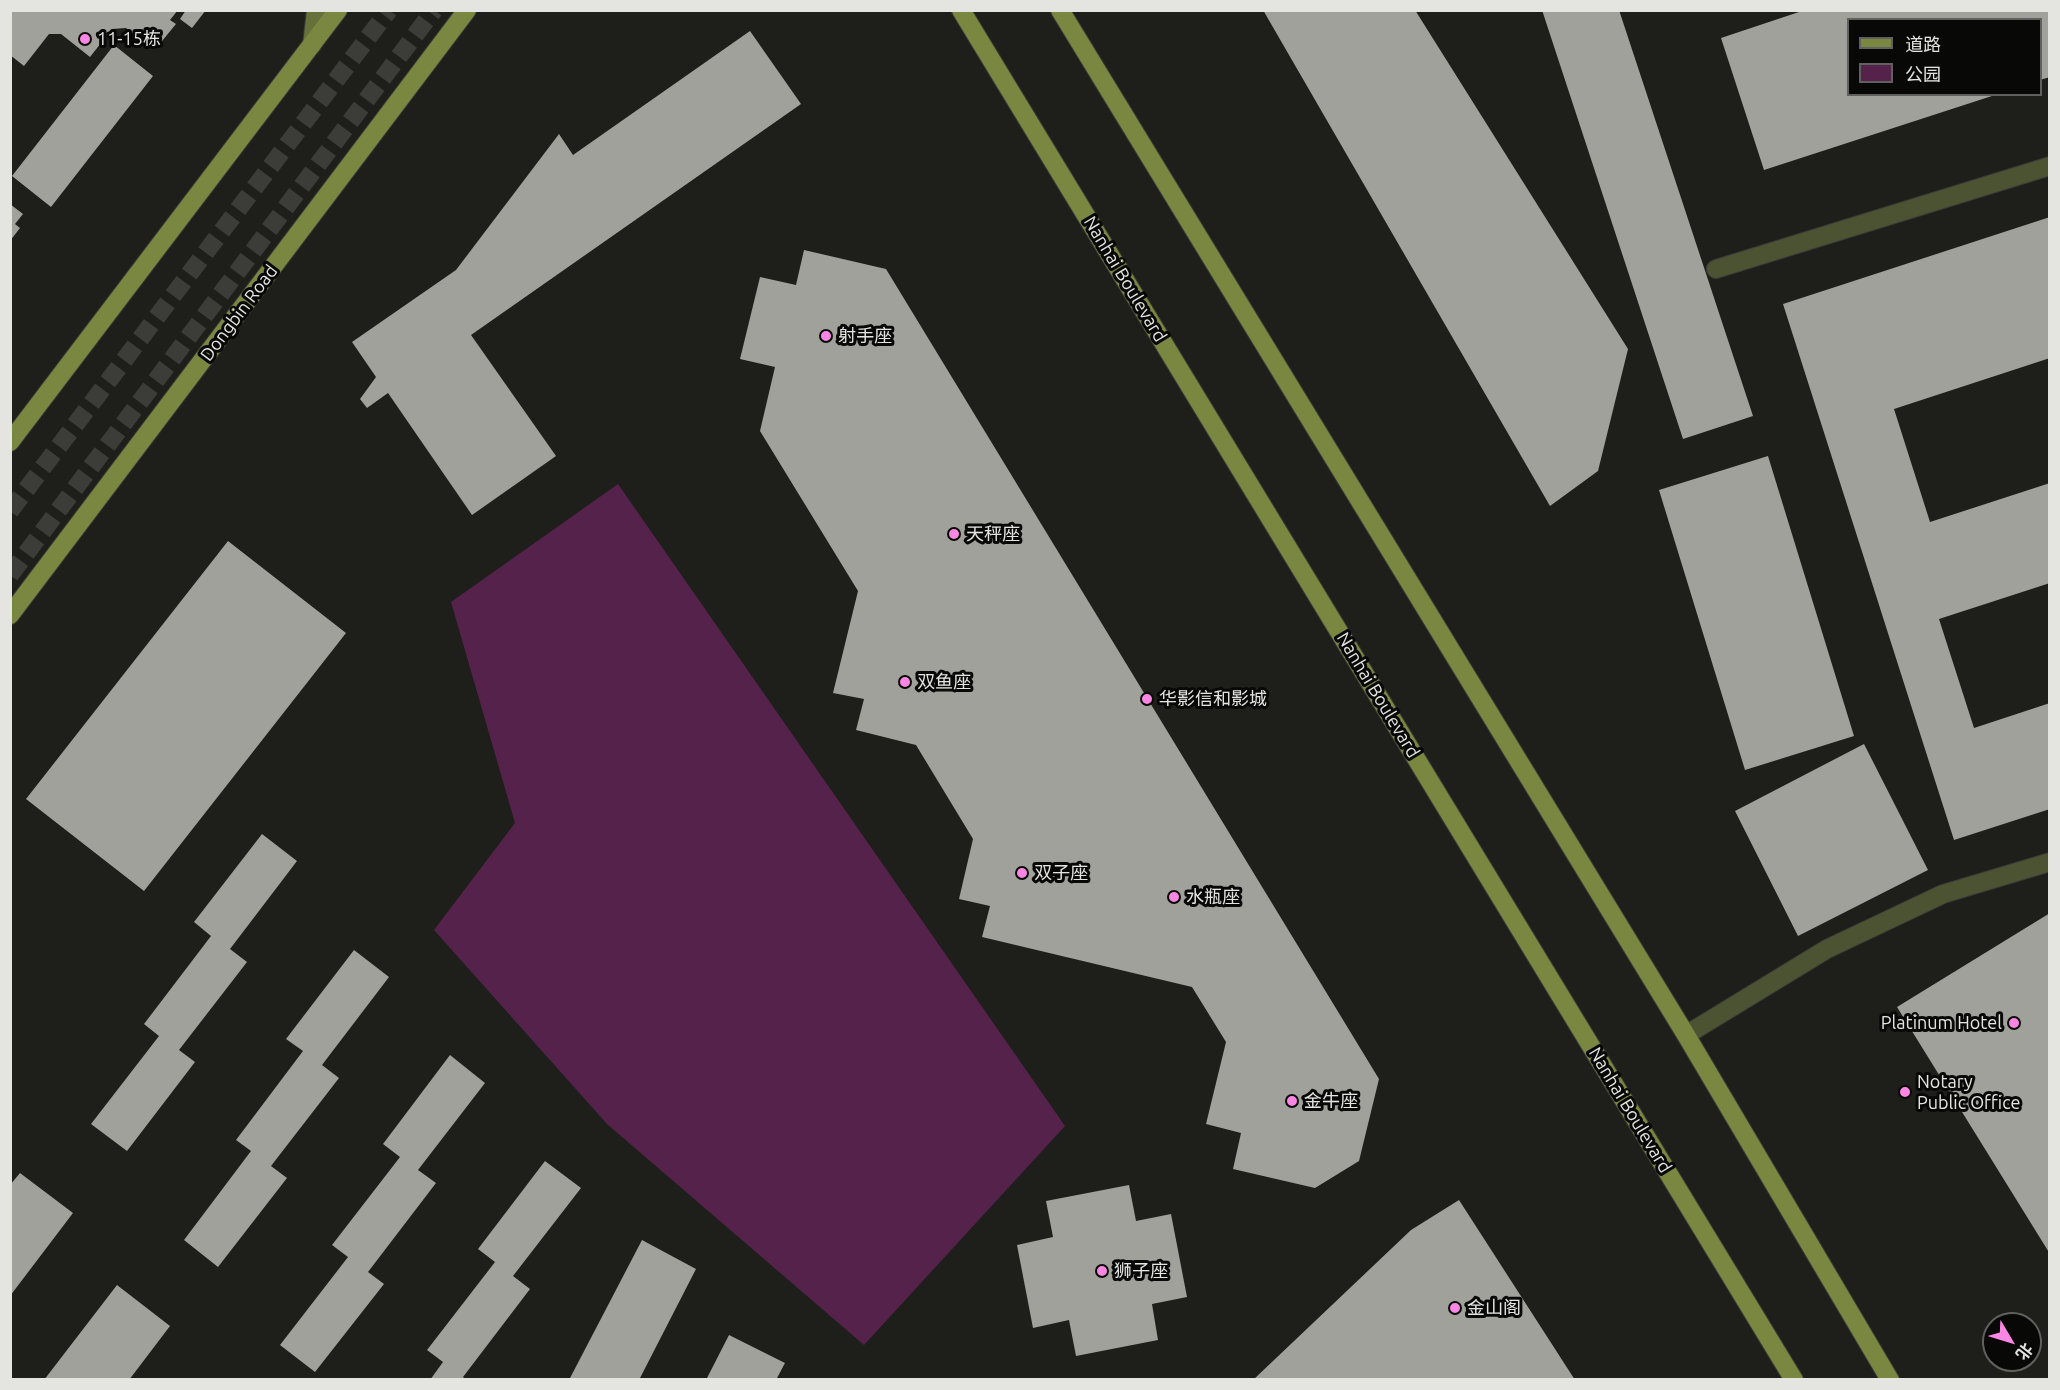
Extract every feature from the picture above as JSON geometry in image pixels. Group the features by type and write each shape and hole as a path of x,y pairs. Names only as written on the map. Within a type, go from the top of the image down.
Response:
{"main road":[{"path":"10,442 338,10"},
{"name":"Dongbin Road","path":"10,615 467,10"},
{"name":"Nanhai Boulevard","path":"961,10 1794,1380"},
{"path":"1060,10 1686,1035 1890,1380"}],"street":[{"path":"312,45 316,10"},
{"path":"1716,269 2049,166"},
{"path":"1686,1035 1827,949 1943,894 2049,862"}],"green space":[{"path":"618,484 1065,1126 864,1345 607,1124 434,930 515,823 451,602"}],"building":[{"name":"11-15栋","path":"10,10 178,10 170,20 176,24 162,41 157,37 149,47 126,28 112,29 90,57 61,34 49,34 24,66 10,55"},
{"path":"186,10 206,10 192,28 180,19"},
{"path":"1263,10 1415,10 1628,349 1598,471 1550,506"},
{"path":"1542,10 1619,10 1753,416 1683,439"},
{"path":"1805,10 2050,10 2050,77 2042,79 2042,18 1847,18 1847,96 1992,96 1764,170 1721,38"},
{"path":"750,31 801,104 471,335 556,456 472,515 388,393 367,408 360,399 376,377 352,342 456,270 559,134 573,155"},
{"path":"114,45 153,76 51,207 12,176"},
{"path":"10,204 23,214 15,224 20,228 10,241"},
{"path":"2050,217 2050,358 1894,409 1930,522 2050,483 2050,583 1939,619 1974,728 2050,703 2050,809 1954,840 1783,304"},
{"path":"804,250 886,269 1379,1079 1359,1161 1315,1188 1233,1169 1241,1133 1206,1124 1226,1042 1192,987 982,937 990,906 959,899 973,839 916,745 856,730 864,699 833,693 858,591 760,431 775,367 740,359 760,277 796,285"},
{"path":"1768,456 1854,736 1745,770 1659,490"},
{"path":"228,541 346,633 144,891 26,799"},
{"path":"1864,744 1928,870 1798,936 1735,811"},
{"path":"262,834 297,861 230,949 247,962 179,1050 195,1062 127,1151 91,1124 159,1036 144,1024 211,936 194,922"},
{"path":"2050,913 2050,1254 1897,1007"},
{"path":"354,950 389,977 322,1065 339,1078 271,1166 287,1178 218,1267 184,1240 251,1151 236,1140 303,1051 286,1039"},
{"path":"450,1055 485,1083 418,1170 436,1183 368,1272 384,1284 315,1372 280,1345 348,1257 332,1245 400,1157 383,1144"},
{"path":"545,1161 581,1188 513,1276 530,1289 463,1377 466,1380 430,1380 443,1362 427,1350 495,1262 478,1249"},
{"path":"20,1173 73,1213 10,1296 10,1185"},
{"name":"狮子座","path":"1129,1185 1136,1221 1171,1214 1187,1297 1152,1304 1158,1340 1076,1356 1069,1320 1033,1328 1017,1245 1053,1237 1046,1201"},
{"path":"1459,1200 1575,1380 1253,1380 1411,1230"},
{"path":"642,1240 696,1269 639,1380 569,1380"},
{"path":"117,1285 170,1326 129,1380 44,1380"},
{"path":"729,1335 785,1363 776,1380 706,1380"}],"tunnel":[{"path":"10,511 389,10"},
{"path":"10,575 434,10"}],"place":[{"name":"11-15栋","path":"85,39"},
{"name":"射手座","path":"826,336"},
{"name":"天秤座","path":"954,534"},
{"name":"双鱼座","path":"905,682"},
{"name":"华影信和影城","path":"1147,699"},
{"name":"双子座","path":"1022,873"},
{"name":"水瓶座","path":"1174,897"},
{"name":"Platinum Hotel","path":"2014,1023"},
{"name":"Notary Public Office","path":"1905,1092"},
{"name":"金牛座","path":"1292,1101"},
{"name":"狮子座","path":"1102,1271"},
{"name":"金山阁","path":"1455,1308"}]}
